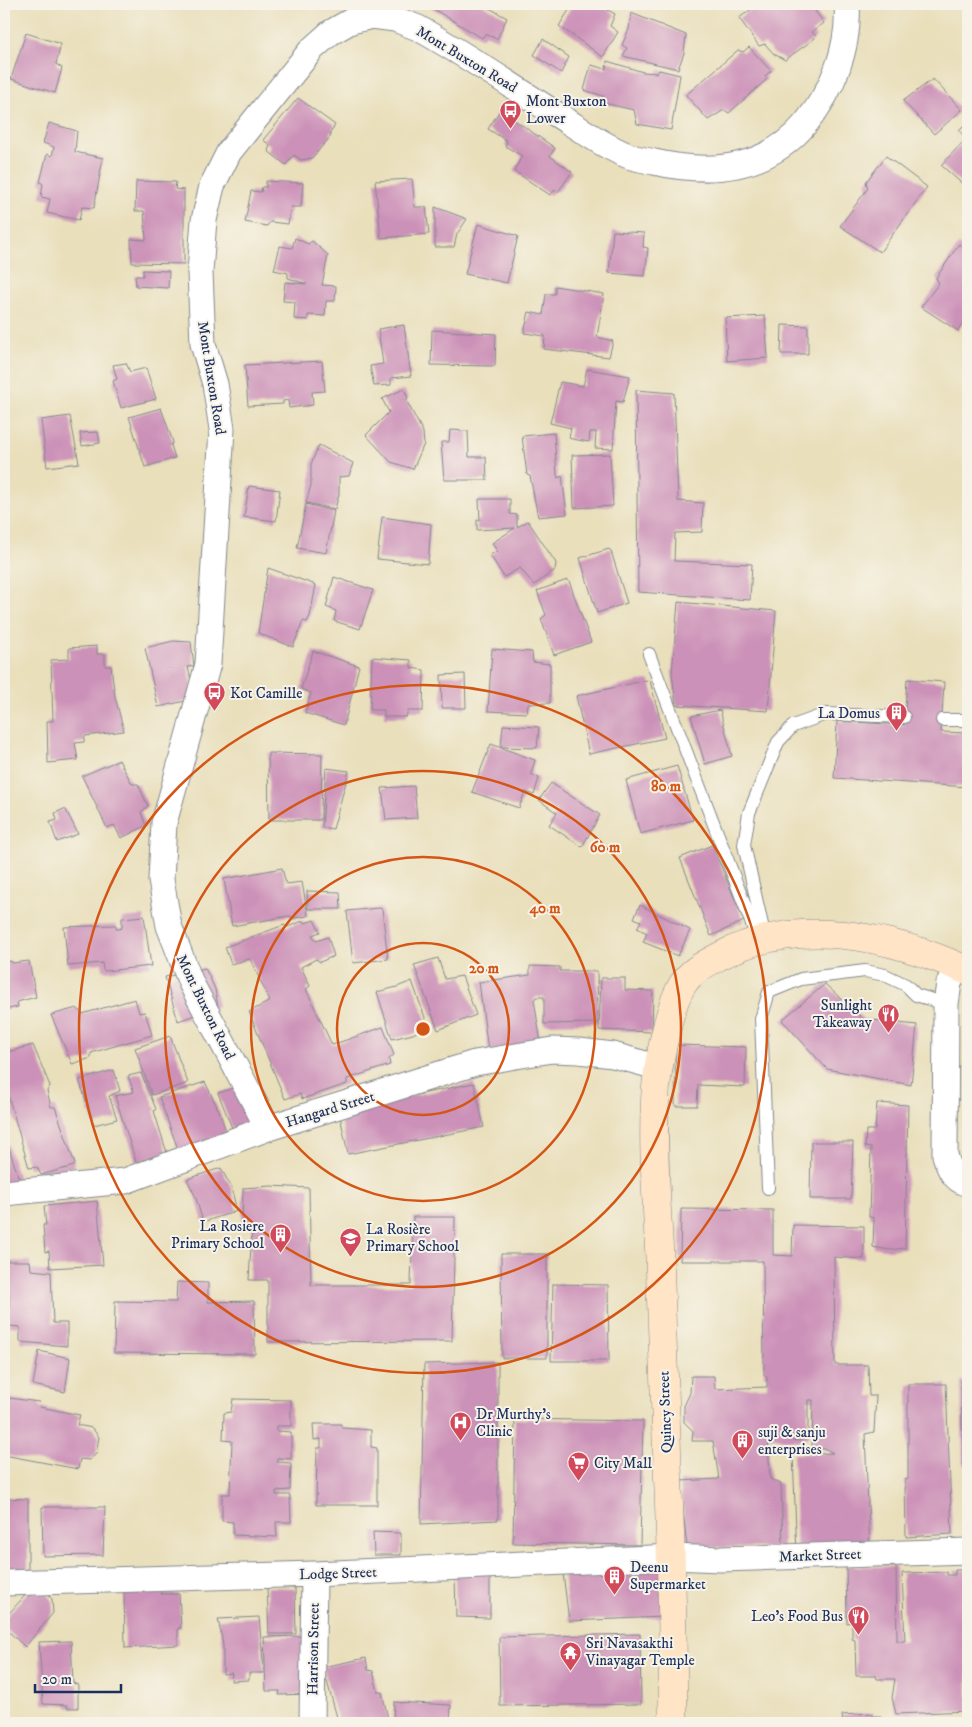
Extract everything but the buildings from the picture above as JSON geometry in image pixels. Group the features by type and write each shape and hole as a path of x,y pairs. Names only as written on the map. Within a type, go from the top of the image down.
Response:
{"main road":[{"name":"Quincy Street","path":"673,1723 672,1557 654,1100 671,1008 682,986 694,970 728,952 761,939 807,932 885,941 930,954 963,969"}],"street":[{"name":"Mont Buxton Road","path":"268,1128 191,983 169,926 161,880 164,823 208,664 222,429 215,384 203,344 200,272 204,220 216,177 230,152 312,49 330,33 351,21 372,16 395,19 418,28 588,134 628,156 675,166 722,169 764,158 794,137 815,112 831,87 842,54 847,4"},
{"path":"963,969 949,983 946,1004 946,1155 948,1166 958,1181 968,1184"},
{"name":"Hangard Street","path":"4,1193 125,1181 268,1128 475,1063 552,1050 613,1055 660,1068"},
{"name":"Market Street","path":"672,1557 722,1559 968,1551"},
{"name":"Lodge Street","path":"4,1585 314,1574 672,1557"},
{"name":"Harrison Street","path":"312,1723 314,1574"}],"lane":[{"path":"649,654 761,939"},
{"path":"761,939 744,845 749,813 778,742 793,726 826,714 904,717"},
{"path":"942,720 968,720"},
{"path":"768,1188 760,1019 769,992 801,979 865,971 892,978 906,985 916,995 946,1004"}],"place":[{"name":"Mont Buxton Lower","path":"510,129"},
{"name":"Kot Camille","path":"214,712"},
{"name":"La Domus","path":"896,732"},
{"name":"Sunlight Takeaway","path":"888,1033"},
{"name":"La Rosiere Primary School","path":"280,1254"},
{"name":"La Rosière Primary School","path":"350,1257"},
{"name":"Dr Murthy's Clinic","path":"460,1442"},
{"name":"suji & sanju enterprises","path":"742,1460"},
{"name":"City Mall","path":"578,1482"},
{"name":"Deenu Supermarket","path":"614,1595"},
{"name":"Leo’s Food Bus","path":"859,1635"},
{"name":"Sri Navasakthi Vinayagar Temple","path":"570,1671"}]}
